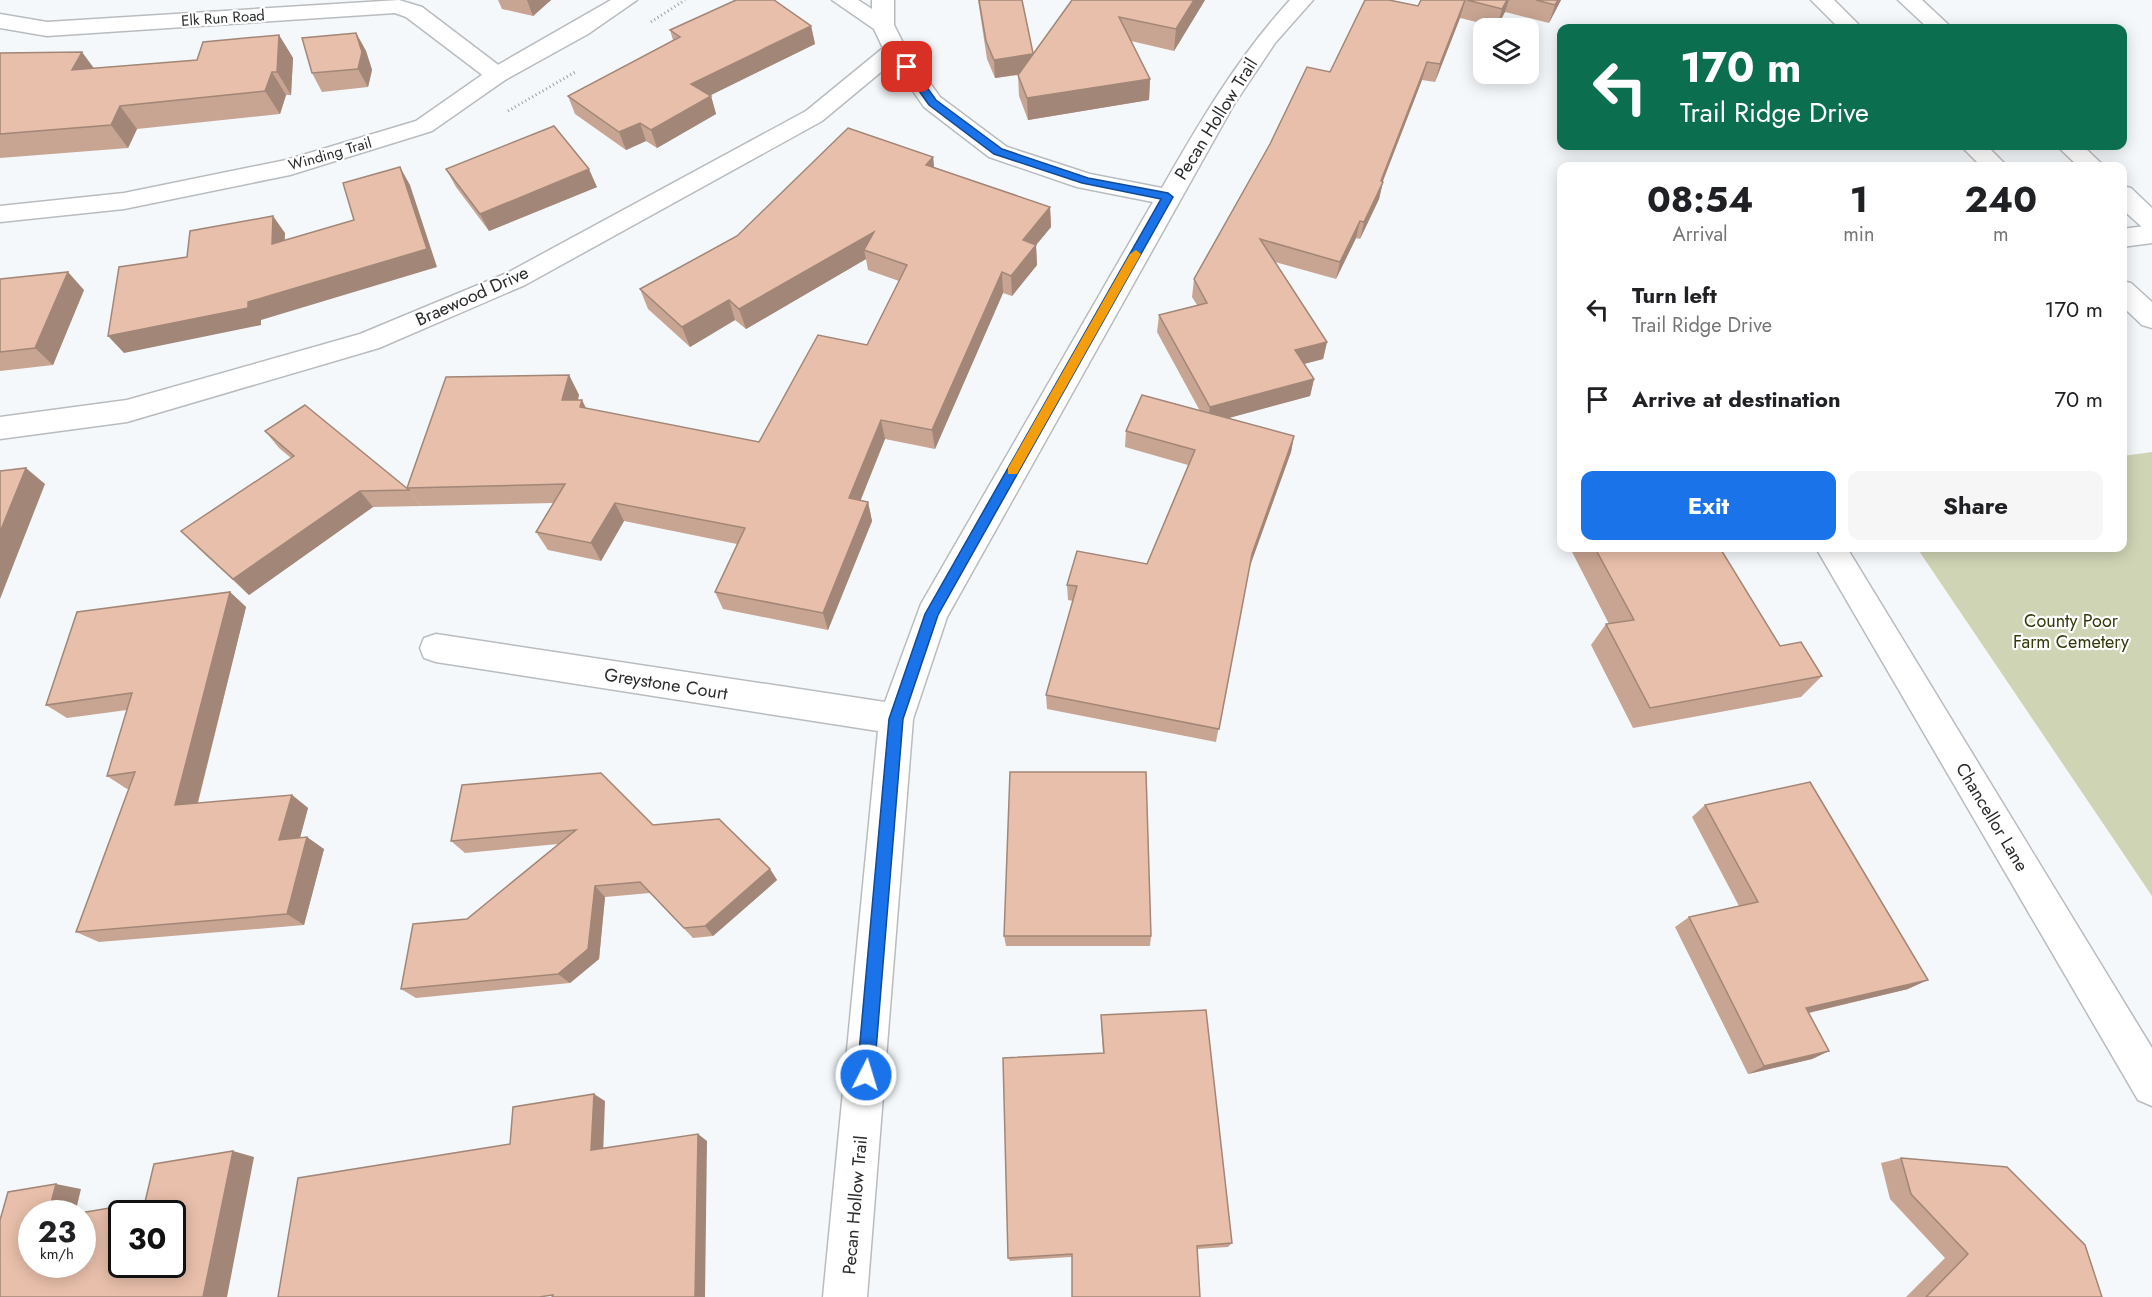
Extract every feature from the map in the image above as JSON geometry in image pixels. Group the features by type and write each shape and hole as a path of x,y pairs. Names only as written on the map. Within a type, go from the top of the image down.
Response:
{"street":[{"path":"0,5 8,0"},
{"name":"Winding Trail","path":"0,214 124,201 290,167 424,126 497,75 626,0"},
{"path":"843,0 883,25"},
{"path":"883,0 883,25 895,49 932,102 998,152 1086,181 1168,197"},
{"name":"Pecan Hollow Trail","path":"845,1297 896,719 932,614 1221,106 1254,58 1302,0"},
{"path":"1822,0 1847,24"},
{"path":"1909,0 1936,24"},
{"name":"Elk Run Road","path":"0,21 46,29 397,6 414,12 497,75"},
{"name":"Braewood Drive","path":"0,428 127,411 369,341 516,279 814,116 895,49"},
{"path":"1977,150 1991,162"},
{"path":"2074,150 2087,162"},
{"path":"2127,199 2152,222"},
{"path":"2127,237 2152,234"},
{"path":"2127,295 2152,318"},
{"name":"Chancellor Lane","path":"1833,552 2152,1086"},
{"name":"Greystone Court","path":"436,648 896,719"}],"green space":[{"name":"County Poor Farm Cemetery","path":"2152,452 2152,896 1920,552 2127,552 2127,455"}],"building":[{"path":"736,0 774,0 811,26 691,84 711,96 651,130 640,123 619,132 568,96 680,37 670,30"},
{"path":"979,0 1022,0 1032,54 994,60 986,41"},
{"path":"1072,0 1194,0 1176,29 1119,17 1150,79 1027,98 1018,75"},
{"path":"1365,0 1389,0 1418,6 1421,0 1465,0 1440,64 1427,62 1381,181 1383,182 1364,222 1360,221 1340,262 1260,239 1327,342 1295,350 1314,379 1210,407 1159,315 1207,303 1194,279 1270,144 1307,67 1330,72"},
{"path":"1467,0 1507,0 1502,9"},
{"path":"1536,0 1558,0 1555,5"},
{"path":"356,33 362,52 358,69 312,73 302,38"},
{"path":"279,35 277,72 272,72 265,91 120,106 111,125 0,134 0,53 82,52 72,70 197,60 203,42"},
{"path":"554,126 589,169 480,214 446,169"},
{"path":"848,128 933,157 926,165 1050,207 1023,240 1036,245 1011,276 1002,272 932,430 881,420 849,498 868,502 823,613 715,592 745,528 615,503 591,543 536,532 565,484 407,488 446,377 569,375 562,400 582,400 580,407 759,442 818,335 867,345 907,265 864,250 874,232 739,309 729,300 682,327 640,289 737,236"},
{"path":"400,167 427,249 248,302 248,308 108,336 119,267 187,257 190,231 273,216 272,244 354,220 343,183"},
{"path":"68,272 35,348 0,352 0,279"},
{"path":"1142,395 1294,436 1252,554 1219,729 1046,695 1077,586 1067,585 1077,551 1147,564 1195,450 1126,431"},
{"path":"305,405 409,490 360,491 233,579 181,531 294,456 265,431"},
{"path":"26,468 0,532 0,471"},
{"path":"1597,552 1722,552 1780,646 1801,642 1822,676 1650,708 1606,624 1634,620"},
{"path":"230,592 175,805 292,795 279,840 307,837 287,914 76,932 135,772 107,776 132,693 46,705 77,612"},
{"path":"1010,772 1146,772 1151,936 1004,936"},
{"path":"601,773 653,825 719,819 770,869 705,926 684,928 640,882 595,886 588,949 558,974 401,989 413,924 467,919 576,830 451,841 462,785"},
{"path":"1810,782 1928,980 1806,1008 1829,1051 1764,1066 1689,917 1758,902 1705,805"},
{"path":"1206,1010 1232,1243 1197,1246 1200,1297 1072,1297 1072,1254 1008,1258 1003,1058 1104,1053 1101,1015"},
{"path":"594,1094 591,1150 698,1134 695,1297 552,1297 553,1295 539,1297 278,1297 298,1178 510,1144 513,1107"},
{"path":"233,1151 203,1297 0,1297 0,1220 8,1192 56,1184 52,1200 18,1200 18,1278 96,1278 96,1210 108,1208 108,1278 186,1278 186,1200 145,1200 154,1164"},
{"path":"1901,1158 2007,1167 2085,1245 2102,1297 1926,1297 1968,1254 1911,1194"}],"slow traffic":[{"path":"1013,471 1136,254"}],"route":[{"path":"866,1075 896,719 932,614 1168,197 1086,181 998,152 932,102 907,67"}]}
